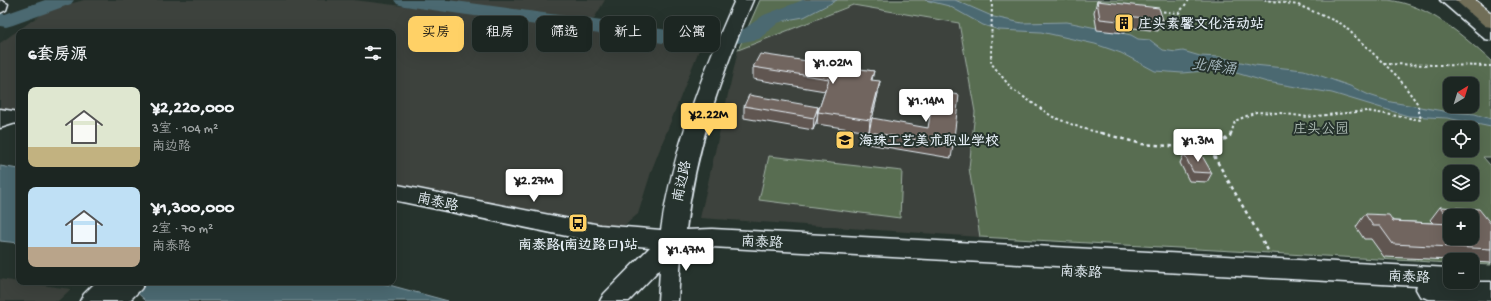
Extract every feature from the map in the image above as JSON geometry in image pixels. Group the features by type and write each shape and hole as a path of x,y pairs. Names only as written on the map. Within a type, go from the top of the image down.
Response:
{"main road":[{"path":"1477,0 1491,11"},
{"path":"1457,3 1491,22"}],"street":[{"name":"南边路","path":"668,301 672,240 678,193 700,107 713,72 744,0"},
{"path":"1436,0 1457,3 1491,35"},
{"name":"南泰路","path":"396,193 600,234 672,240 712,238 1277,270 1443,278"},
{"name":"南泰路","path":"672,240 712,250 929,263 1491,292"},
{"path":"614,301 672,240"},
{"path":"1479,279 1491,280"},
{"path":"93,301 110,285"},
{"path":"112,301 129,285"}],"path":[{"path":"992,0 990,32 991,64 1012,89 1053,117 1081,128 1142,144 1210,149 1230,136 1236,121 1256,112 1280,113 1307,117 1366,111 1420,120 1417,103 1398,77 1342,24 1298,5 1265,0"},
{"path":"1154,11 1179,13 1189,0"},
{"path":"1384,64 1491,66"},
{"path":"1210,149 1270,253 1277,270"}],"shaded area":[{"path":"84,0 354,0 411,7 419,0 605,0 592,22 592,16 536,16 536,52 592,52 592,30 600,31 600,52 656,52 656,39 664,40 664,52 698,52 652,169 638,214 625,225 607,229 396,185 396,29 20,29 47,10"},
{"name":"海珠工艺美术职业学校","path":"853,5 959,23 975,112 969,168 980,237 700,218 738,50"},
{"path":"16,32 16,112 0,109 0,43"},
{"path":"0,279 16,282 16,285 41,285 71,289 58,301 0,301"}],"green space":[{"name":"庄头公园","path":"760,0 1388,0 1417,8 1444,22 1491,61 1491,157 1483,157 1491,166 1491,265 1479,264 1479,253 1443,253 1443,263 980,237 969,168 975,112 959,23 853,5 738,50"},
{"path":"769,156 902,171 900,218 759,200"}],"water":[{"path":"811,0 837,0 804,17 769,23 751,34 750,32 763,20 778,12"},
{"path":"925,0 955,0 994,17 1022,23 1067,22 1131,35 1138,39 1150,40 1163,50 1176,52 1183,51 1200,56 1219,57 1254,65 1304,70 1391,102 1443,111 1443,113 1475,114 1491,119 1491,127 1479,125 1479,121 1462,121 1447,118 1408,116 1332,93 1267,82 1233,72 1216,70 1182,73 1155,71 1121,53 1095,44 1041,32 999,30 983,25 949,6"},
{"path":"0,166 16,169 16,243 0,241"},
{"path":"129,285 389,285 448,301 146,301"}],"building":[{"path":"1097,1 1159,8 1163,20 1126,16 1128,22 1100,19"},
{"path":"760,54 874,71 871,80 880,81 870,120 818,112 829,79 753,67"},
{"path":"934,91 959,95 953,146 869,132 872,118 928,128"},
{"path":"749,95 818,107 814,118 744,106"},
{"path":"1184,154 1201,154 1212,173 1193,172"},
{"path":"1440,207 1479,209 1443,209 1443,211"},
{"path":"1479,209 1491,224 1491,249 1393,244 1380,226 1373,226 1365,214 1389,215 1393,221 1443,224 1443,245 1479,245"}],"waterway":[{"name":"北降涌","path":"0,19 6,21 64,0"},
{"name":"北降涌","path":"404,0 705,42 751,34 771,19 822,0"}],"place":[{"name":"庄头素馨文化活动站","path":"1124,23"},
{"name":"海珠工艺美术职业学校","path":"845,140"},
{"name":"南泰路(南边路口)站","path":"578,223"}]}
